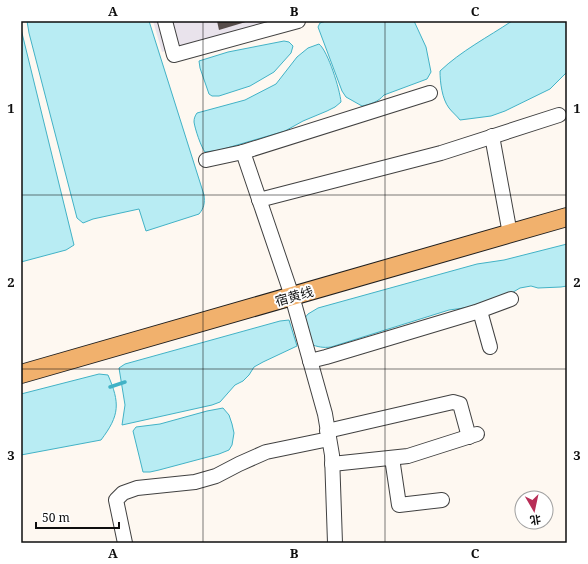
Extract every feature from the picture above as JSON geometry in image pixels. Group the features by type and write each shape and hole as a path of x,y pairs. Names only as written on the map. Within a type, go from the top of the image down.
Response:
{"main road":[{"name":"宿黄线","path":"21,374 567,217"}],"street":[{"path":"165,21 174,55 298,21"},
{"path":"206,160 243,152 430,93"},
{"path":"259,200 441,153 559,115"},
{"path":"492,136 510,234"},
{"path":"243,152 292,296 325,414 332,455 335,543"},
{"path":"310,361 480,311 511,299"},
{"path":"480,311 490,347"},
{"path":"125,543 116,500 123,493 137,488 195,482 216,476 266,452 453,402 460,404 473,436 408,456 332,464"},
{"path":"392,458 399,505 442,500"}],"shaded area":[{"path":"153,21 269,21 162,52"}],"water":[{"path":"27,21 149,21 204,195 204,205 199,214 146,231 139,209 93,219 83,223 77,218"},
{"path":"326,21 414,21 426,47 431,72 427,79 384,95 374,102 362,106 346,97 342,91 318,27 320,23"},
{"path":"512,21 567,21 567,72 550,89 505,111 491,116 460,120 449,108 445,100 441,85 440,71 466,51"},
{"path":"21,29 74,245 66,250 21,262"},
{"path":"284,41 289,42 293,46 291,53 274,72 250,86 219,96 212,96 209,94 199,61 228,52"},
{"path":"319,44 330,62 341,102 335,107 303,121 285,131 220,150 205,152 203,150 194,122 197,113 245,100 276,84 297,57 308,48"},
{"path":"567,244 567,286 538,288 531,286 520,288 493,304 449,310 331,347 320,347 310,344 304,319 308,314 318,308 477,264 504,260"},
{"path":"289,320 297,346 254,367 249,375 243,381 235,385 220,402 122,425 125,405 119,368 125,364 280,321"},
{"path":"99,374 108,375 115,393 116,401 115,416 101,440 21,455 21,394"},
{"path":"223,408 229,415 234,433 232,445 229,450 159,470 143,472 133,431 136,427 160,424"}],"building":[{"path":"217,21 249,21 219,30"}],"waterway":[{"path":"110,387 125,382"}]}
